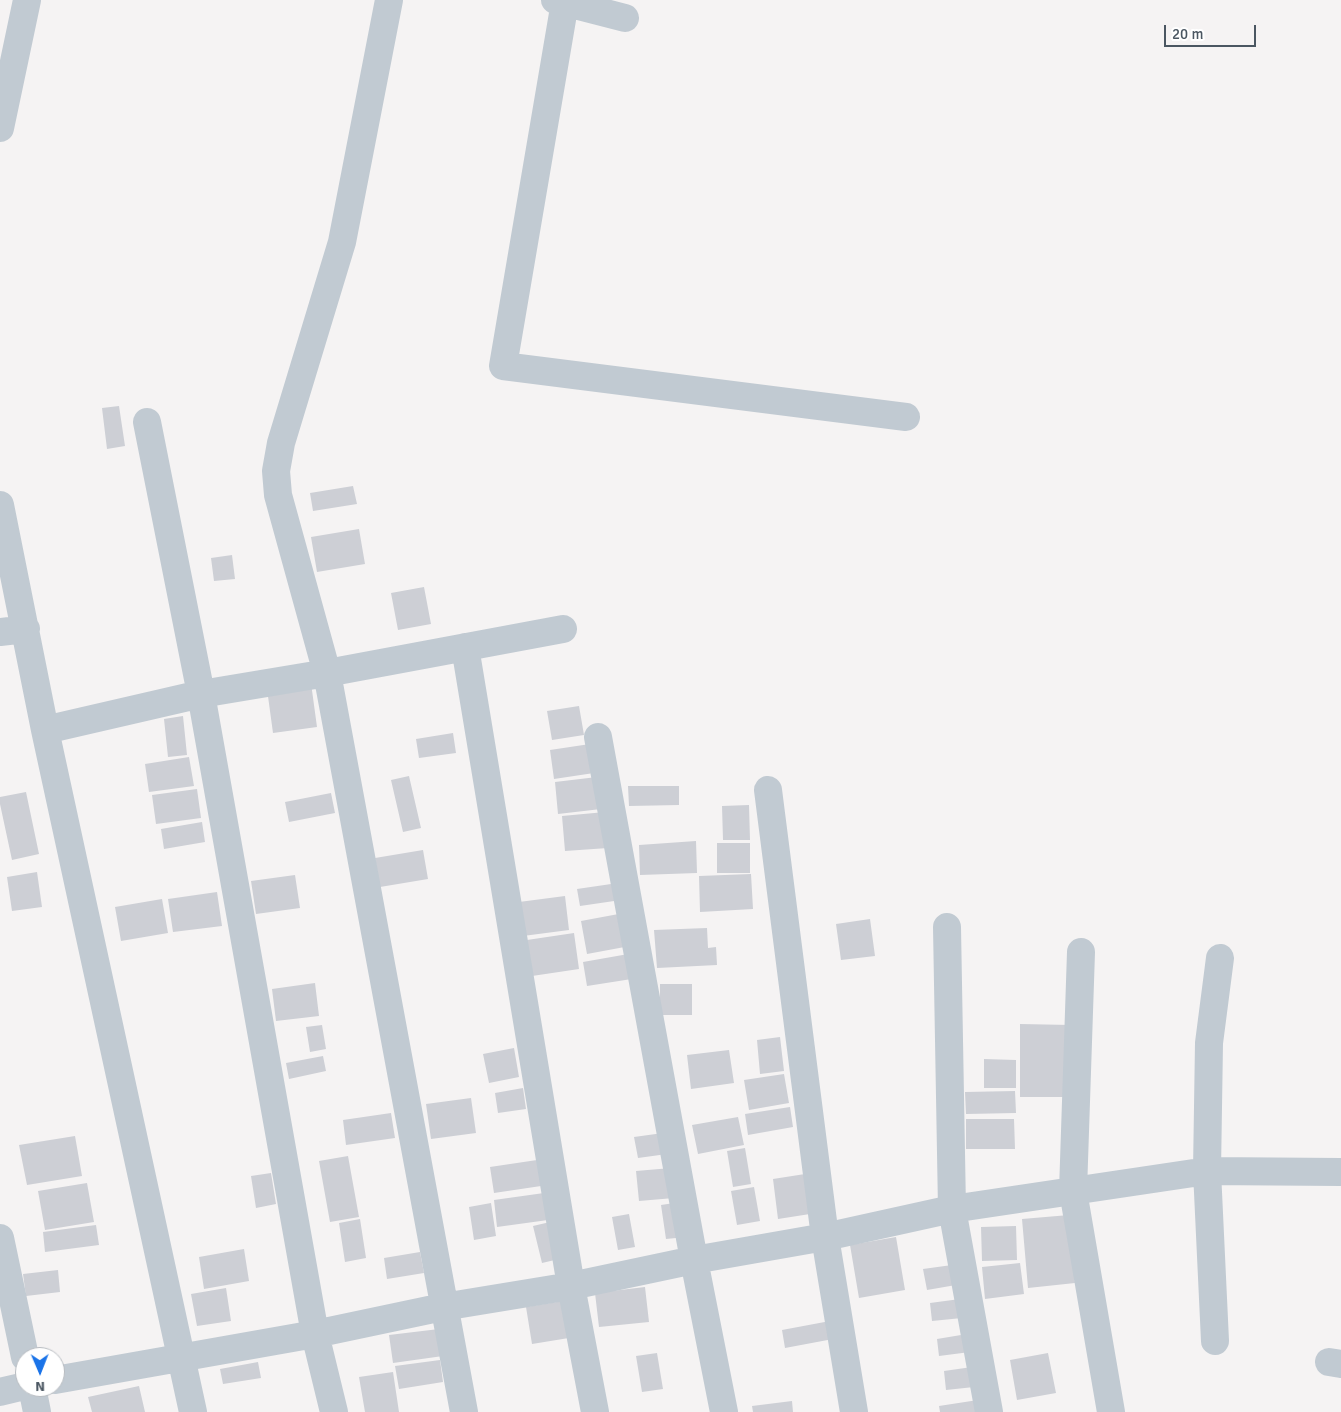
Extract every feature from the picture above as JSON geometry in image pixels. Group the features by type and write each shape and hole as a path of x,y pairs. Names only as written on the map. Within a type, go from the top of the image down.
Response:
{"street":[{"path":"0,128 27,0"},
{"path":"389,0 342,242 281,443 276,471 278,495 327,673 443,1307 464,1412"},
{"path":"625,18 560,1 503,366 906,417"},
{"path":"147,422 201,694 316,1334 334,1412"},
{"path":"0,505 13,631 45,730 193,1412"},
{"path":"45,730 201,694 327,673 563,629"},
{"path":"465,647 571,1286 595,1412"},
{"path":"598,737 694,1260 724,1412"},
{"path":"768,790 825,1237 854,1412"},
{"path":"947,928 952,1209 989,1412"},
{"path":"1081,952 1073,1191 1111,1412"},
{"path":"1214,1341 1207,1170 1209,1043 1220,958"},
{"path":"65,1378 316,1334 443,1307 571,1286 694,1260 825,1237 952,1209 1207,1170 1341,1172"},
{"path":"0,1238 23,1347"},
{"path":"0,1392 15,1388"},
{"path":"34,1397 37,1412"}],"building":[{"path":"119,406 125,446 107,449 102,408"},
{"path":"353,486 357,504 313,511 310,493"},
{"path":"359,529 365,564 317,572 311,537"},
{"path":"232,555 235,579 214,581 211,558"},
{"path":"424,587 431,624 398,630 391,593"},
{"path":"311,683 317,727 273,733 267,689"},
{"path":"579,706 584,735 552,740 547,711"},
{"path":"183,716 187,755 168,757 164,719"},
{"path":"453,733 456,753 419,758 416,739"},
{"path":"590,744 594,773 554,779 550,750"},
{"path":"189,757 194,786 149,792 145,764"},
{"path":"409,776 421,828 403,832 391,780"},
{"path":"597,777 601,809 558,814 555,782"},
{"path":"628,786 679,786 679,805 629,806"},
{"path":"197,789 201,818 156,824 152,795"},
{"path":"26,792 39,854 12,860 0,797"},
{"path":"331,793 335,813 289,822 285,802"},
{"path":"749,805 750,840 723,840 722,806"},
{"path":"605,812 608,848 565,851 562,816"},
{"path":"202,822 205,842 164,849 161,829"},
{"path":"696,841 697,873 640,875 639,845"},
{"path":"717,843 750,843 750,873 717,873"},
{"path":"423,850 428,879 380,887 375,858"},
{"path":"37,872 42,907 12,911 7,877"},
{"path":"751,874 753,909 700,912 699,876"},
{"path":"295,875 300,908 256,914 251,881"},
{"path":"618,883 621,900 580,906 577,889"},
{"path":"217,892 222,926 173,932 168,899"},
{"path":"565,896 569,930 523,936 519,902"},
{"path":"162,899 168,933 121,941 115,907"},
{"path":"624,913 630,946 587,954 581,921"},
{"path":"870,919 875,956 841,960 836,924"},
{"path":"707,928 708,948 716,947 717,965 657,968 654,930"},
{"path":"574,933 579,969 532,976 527,940"},
{"path":"634,953 638,978 587,986 583,962"},
{"path":"315,983 319,1016 276,1021 272,989"},
{"path":"660,984 692,984 692,1015 660,1015"},
{"path":"1020,1024 1071,1025 1070,1097 1020,1097"},
{"path":"322,1025 326,1049 310,1052 306,1027"},
{"path":"780,1037 784,1071 760,1074 757,1040"},
{"path":"514,1048 519,1077 489,1083 483,1054"},
{"path":"729,1050 734,1083 691,1089 687,1055"},
{"path":"323,1056 326,1071 289,1079 286,1063"},
{"path":"984,1059 1016,1060 1016,1088 984,1088"},
{"path":"784,1074 789,1103 749,1110 744,1080"},
{"path":"523,1088 526,1109 498,1113 495,1093"},
{"path":"1015,1091 1016,1113 966,1114 965,1092"},
{"path":"471,1098 476,1133 431,1139 426,1104"},
{"path":"790,1107 793,1127 748,1135 745,1114"},
{"path":"391,1113 395,1138 346,1145 343,1120"},
{"path":"738,1117 744,1145 698,1154 692,1125"},
{"path":"966,1119 1014,1119 1015,1149 966,1149"},
{"path":"663,1133 667,1154 638,1158 634,1137"},
{"path":"75,1136 82,1176 27,1185 19,1145"},
{"path":"745,1148 751,1184 733,1187 727,1151"},
{"path":"348,1156 359,1217 330,1222 319,1161"},
{"path":"537,1160 541,1186 494,1193 490,1167"},
{"path":"671,1168 674,1198 639,1201 636,1171"},
{"path":"271,1173 276,1204 256,1208 251,1176"},
{"path":"805,1174 810,1214 778,1219 773,1179"},
{"path":"87,1183 94,1222 45,1230 38,1191"},
{"path":"754,1187 760,1221 737,1225 731,1191"},
{"path":"544,1193 548,1220 497,1227 494,1200"},
{"path":"681,1202 686,1237 666,1239 661,1205"},
{"path":"491,1203 496,1236 474,1240 469,1207"},
{"path":"629,1214 635,1247 618,1250 612,1217"},
{"path":"1069,1215 1075,1283 1028,1288 1022,1219"},
{"path":"360,1219 366,1258 345,1262 339,1223"},
{"path":"550,1222 559,1259 542,1263 533,1226"},
{"path":"96,1225 99,1245 45,1252 43,1232"},
{"path":"1016,1226 1017,1260 982,1261 981,1227"},
{"path":"896,1237 905,1290 859,1298 850,1245"},
{"path":"244,1249 249,1281 204,1289 199,1257"},
{"path":"420,1252 424,1273 387,1279 384,1258"},
{"path":"1020,1263 1024,1294 985,1299 982,1267"},
{"path":"952,1265 956,1285 927,1290 923,1269"},
{"path":"58,1270 60,1292 26,1296 23,1274"},
{"path":"645,1287 649,1322 599,1327 595,1293"},
{"path":"226,1288 231,1321 197,1326 191,1294"},
{"path":"960,1299 962,1318 932,1321 930,1303"},
{"path":"569,1300 575,1337 532,1344 526,1307"},
{"path":"830,1321 833,1339 785,1348 782,1330"},
{"path":"439,1329 443,1356 393,1363 389,1335"},
{"path":"967,1334 970,1352 939,1356 937,1339"},
{"path":"657,1353 663,1389 642,1392 636,1356"},
{"path":"1048,1353 1056,1393 1017,1400 1010,1360"},
{"path":"440,1360 443,1382 399,1389 395,1366"},
{"path":"258,1362 261,1378 223,1384 220,1369"},
{"path":"972,1367 974,1387 946,1390 944,1371"},
{"path":"393,1372 399,1412 365,1412 359,1377"},
{"path":"139,1386 145,1412 92,1412 88,1397"},
{"path":"978,1400 980,1412 940,1412 939,1406"},
{"path":"792,1401 793,1412 753,1412 752,1406"}]}
